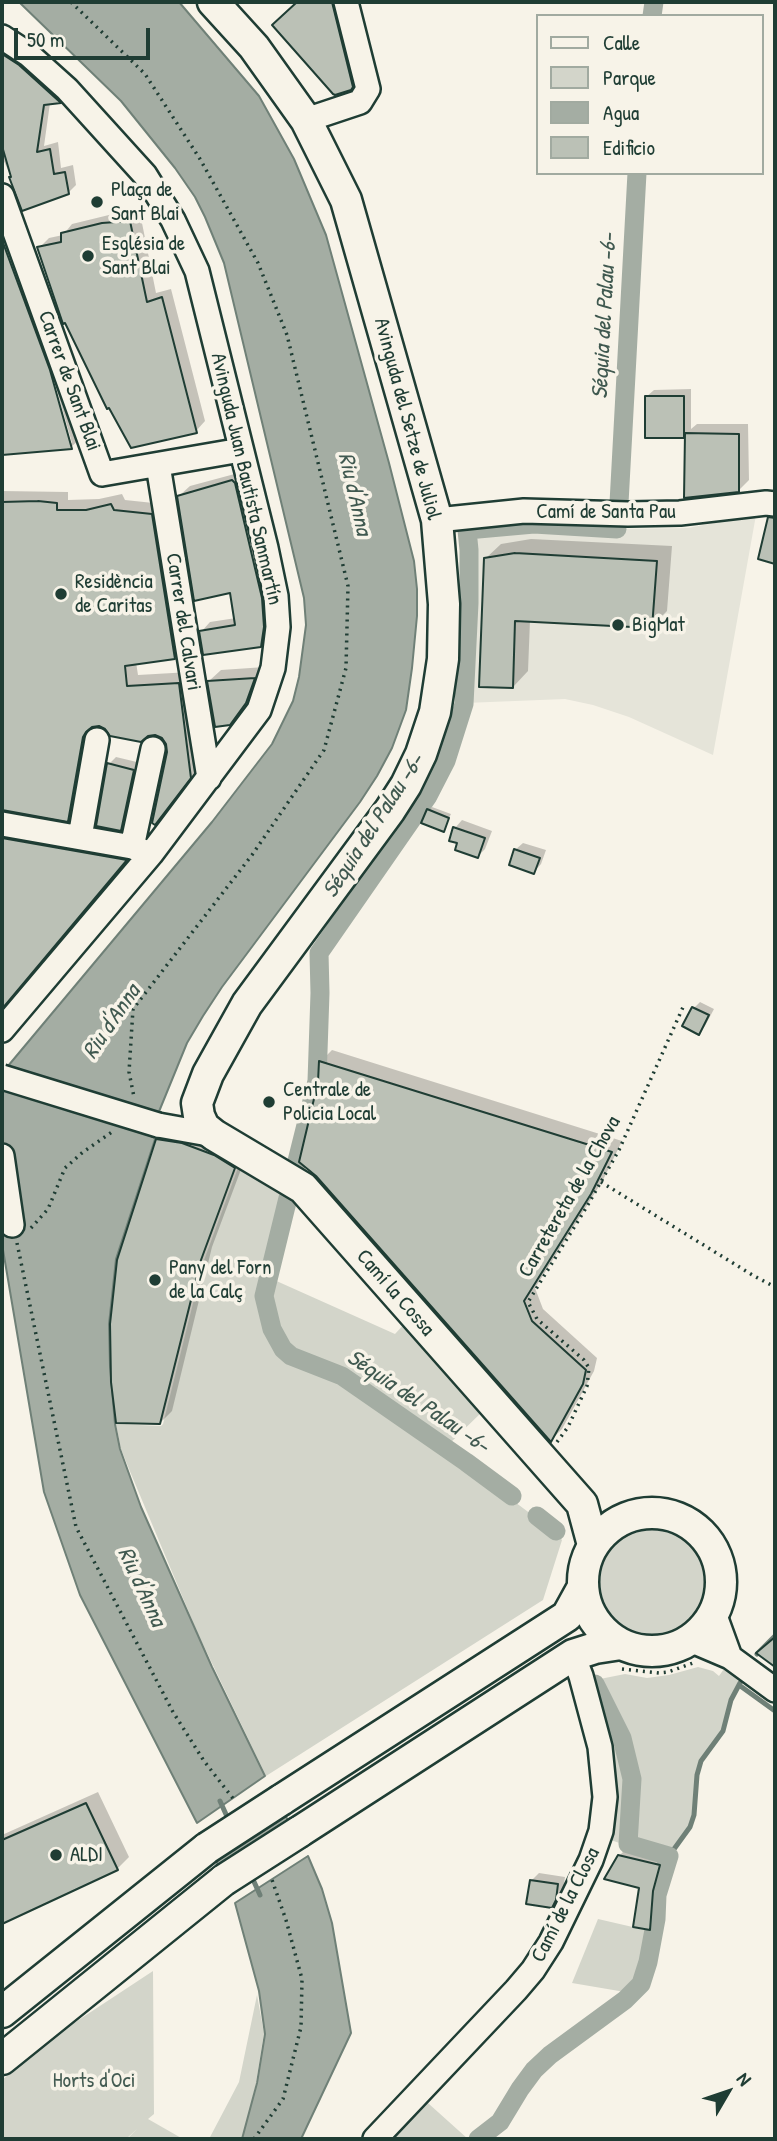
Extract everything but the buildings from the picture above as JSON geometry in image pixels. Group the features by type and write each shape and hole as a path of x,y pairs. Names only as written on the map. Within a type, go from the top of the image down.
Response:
{"main road":[{"name":"Avinguda del Setze de Juliol","path":"197,1103 208,1074 247,1004 406,785 421,754 435,712 443,659 444,604 437,520 346,200 306,120 254,47 213,2"},
{"name":"Camí la Cossa","path":"197,1103 204,1127 303,1188 582,1504 593,1545"},
{"name":"Camí la Cossa","path":"582,1504 622,1520"},
{"path":"2,2059 224,1880 573,1655 595,1648 620,1657 638,1650 674,1648 694,1651 720,1595 720,1576 716,1557 707,1541 694,1528 677,1518 640,1514 611,1527 593,1545 585,1565 583,1587 586,1604 594,1621 606,1634 620,1657"},
{"path":"2,2012 207,1848 567,1616 583,1587"}],"street":[{"path":"306,120 360,102 368,89 346,2"},
{"name":"Avinguda Juan Bautista Sanmartín","path":"2,37 30,55 67,89 145,175 173,220 197,271 266,548 276,596 278,627 273,668 260,710 209,778 141,850 2,1030"},
{"name":"Carrer de Sant Blai","path":"2,197 11,245 102,474 241,450"},
{"name":"Carrer del Calvari","path":"158,465 209,778"},
{"name":"Camí de Santa Pau","path":"437,520 524,511 680,513 775,504"},
{"path":"80,838 97,740"},
{"path":"2,824 141,850 153,749"},
{"path":"2,1077 162,1125 214,1135"},
{"path":"162,1125 197,1103"},
{"path":"2,1156 14,1231"},
{"path":"714,1612 730,1657"},
{"path":"694,1651 730,1657 775,1690"},
{"name":"Camí de la Closa","path":"375,2139 533,1970 551,1942 591,1860 601,1831 606,1797 600,1747 573,1655"}],"path":[{"path":"71,2 145,74 200,159 258,263 287,335 348,586 345,668 324,750 253,855 133,1009 129,1072 134,1098"},
{"name":"Carretereta de la Chova","path":"544,1461 568,1427 587,1386 589,1368 584,1360 537,1320 528,1302 601,1182 629,1128 684,1005"},
{"path":"119,1127 65,1168 48,1209 35,1224 14,1231 76,1527 173,1712 204,1761 238,1805"},
{"path":"601,1182 775,1287"},
{"path":"620,1657 659,1673 694,1651"},
{"path":"254,2139 283,2099 300,2027 302,1979 270,1874"}],"shaded area":[{"path":"756,515 713,755 629,717 565,699 465,703 472,620 468,530 534,524 617,529 688,528"}],"green space":[{"path":"239,1165 297,1199 272,1279 395,1334 407,1321 487,1407 444,1449 562,1540 543,1600 266,1776 198,1634 121,1449 116,1424 163,1424 203,1263"},
{"path":"649,1527 670,1531 688,1543 700,1561 704,1582 700,1603 688,1621 670,1633 649,1637 628,1633 610,1621 598,1603 594,1582 598,1561 610,1543 628,1531"},
{"path":"731,1659 746,1670 730,1699 718,1738 700,1760 696,1775 694,1815 673,1852 666,1859 602,1837 585,1682 625,1674 647,1678 698,1667 713,1671 719,1676"},
{"path":"598,1919 650,1931 647,1953 631,1988 625,1992 572,1983"},
{"name":"Horts d'Oci","path":"153,1971 154,2114 148,2119 183,2139 127,2139 137,2129 126,2139 2,2139 2,2080 68,2027"},
{"path":"257,1995 264,2033 245,2130 241,2139 209,2139 239,2082"},
{"path":"419,2095 468,2139 377,2139"}],"water":[{"path":"19,2 179,2 259,96 294,159 326,235 414,561 417,616 412,668 406,710 392,748 360,802 203,1016 187,1043 158,1114 8,1066 212,822 272,744 293,701 299,677 306,625 304,598 224,263 205,217 175,168 121,101"},
{"path":"2,1083 157,1133 116,1259 109,1324 115,1424 120,1449 141,1507 212,1667 265,1776 197,1823 80,1595 44,1492 2,1244"},
{"path":"282,1811 290,1823 220,1868 213,1856"},
{"path":"308,1856 332,1923 351,2033 301,2139 242,2139 257,2083 265,2034 259,1991 235,1903"}],"waterway":[{"name":"Séquia del Palau -6-","path":"652,14 654,2"},
{"name":"Séquia del Palau -6-","path":"619,503 637,175"},
{"name":"Séquia del Palau -6-","path":"296,1165 317,1081 319,953 428,796 446,761 464,704 469,603 467,530 534,524 617,529"},
{"name":"Séquia del Palau -6-","path":"288,1198 264,1296 272,1329 283,1349 291,1356 342,1376 512,1496"},
{"name":"Séquia del Palau -6-","path":"537,1516 556,1531"},
{"path":"757,1654 775,1636"},
{"path":"669,1856 690,1827 701,1761 723,1731 731,1700 740,1683"},
{"name":"Séquia del Palau -6-","path":"478,2139 500,2122 534,2070 550,2055 625,2000 641,1984 648,1962 656,1919 657,1895 669,1856 628,1844 632,1779 622,1738 595,1684"},
{"path":"739,1685 775,1711"},
{"name":"Riu d'Anna","path":"220,1801 229,1821"},
{"name":"Riu d'Anna","path":"251,1875 260,1895"}],"place":[{"name":"Plaça de Sant Blai","path":"97,202"},
{"name":"Església de Sant Blai","path":"88,256"},
{"name":"Residència de Caritas","path":"61,594"},
{"name":"BigMat","path":"618,625"},
{"name":"Centrale de Policia Local","path":"269,1102"},
{"name":"Pany del Forn de la Calç","path":"155,1280"},
{"name":"ALDI","path":"56,1855"}]}
